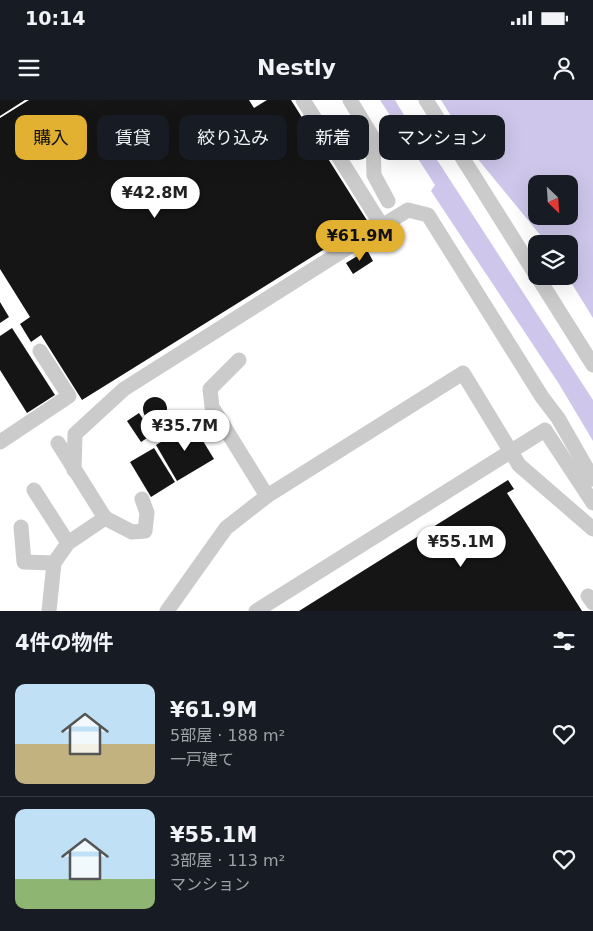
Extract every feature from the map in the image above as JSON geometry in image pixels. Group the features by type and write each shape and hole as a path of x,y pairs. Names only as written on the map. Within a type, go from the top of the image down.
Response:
{"street":[{"path":"303,100 382,226"},
{"path":"350,100 373,138 374,175 388,201"},
{"path":"426,100 528,262"},
{"path":"74,470 76,434 124,389 408,210 428,215 542,397 558,418 593,479"},
{"path":"543,285 593,365"},
{"path":"1,438 69,396 40,352"},
{"path":"239,360 210,389 212,407 267,496"},
{"path":"171,609 226,528 267,496 463,373 519,465 593,528"},
{"path":"256,611 545,430 593,503"},
{"path":"58,443 104,518 132,532 145,531 147,512 142,499"},
{"path":"34,490 68,543"},
{"path":"49,611 54,563 68,543 104,518"},
{"path":"21,527 24,562 54,563"}],"shaded area":[{"path":"380,100 395,100 404,115 390,115"},
{"path":"441,100 593,100 593,318 573,285 578,285 578,235 540,235 532,225 578,225 578,175 528,175 528,220 479,160 505,160 505,115 450,115"},
{"path":"419,160 437,160 593,400 593,441 559,384 431,191 435,185"}],"building":[{"path":"0,100 25,100 0,116"},
{"path":"29,100 249,100 254,108 267,100 291,100 300,115 297,115 297,160 329,160 368,222 82,400 41,335 31,342 20,324 30,317 0,269 0,118"},
{"path":"367,250 373,261 353,274 346,263"},
{"path":"0,302 9,317 0,323"},
{"path":"12,328 55,395 27,413 0,370 0,336"},
{"path":"150,397 160,397 167,404 167,414 160,421 150,421 143,414 143,404"},
{"path":"139,413 153,434 141,442 127,421"},
{"path":"192,423 214,459 177,481 156,445"},
{"path":"154,448 175,482 151,497 130,462"},
{"path":"508,480 514,489 507,493 582,611 299,611"}]}
